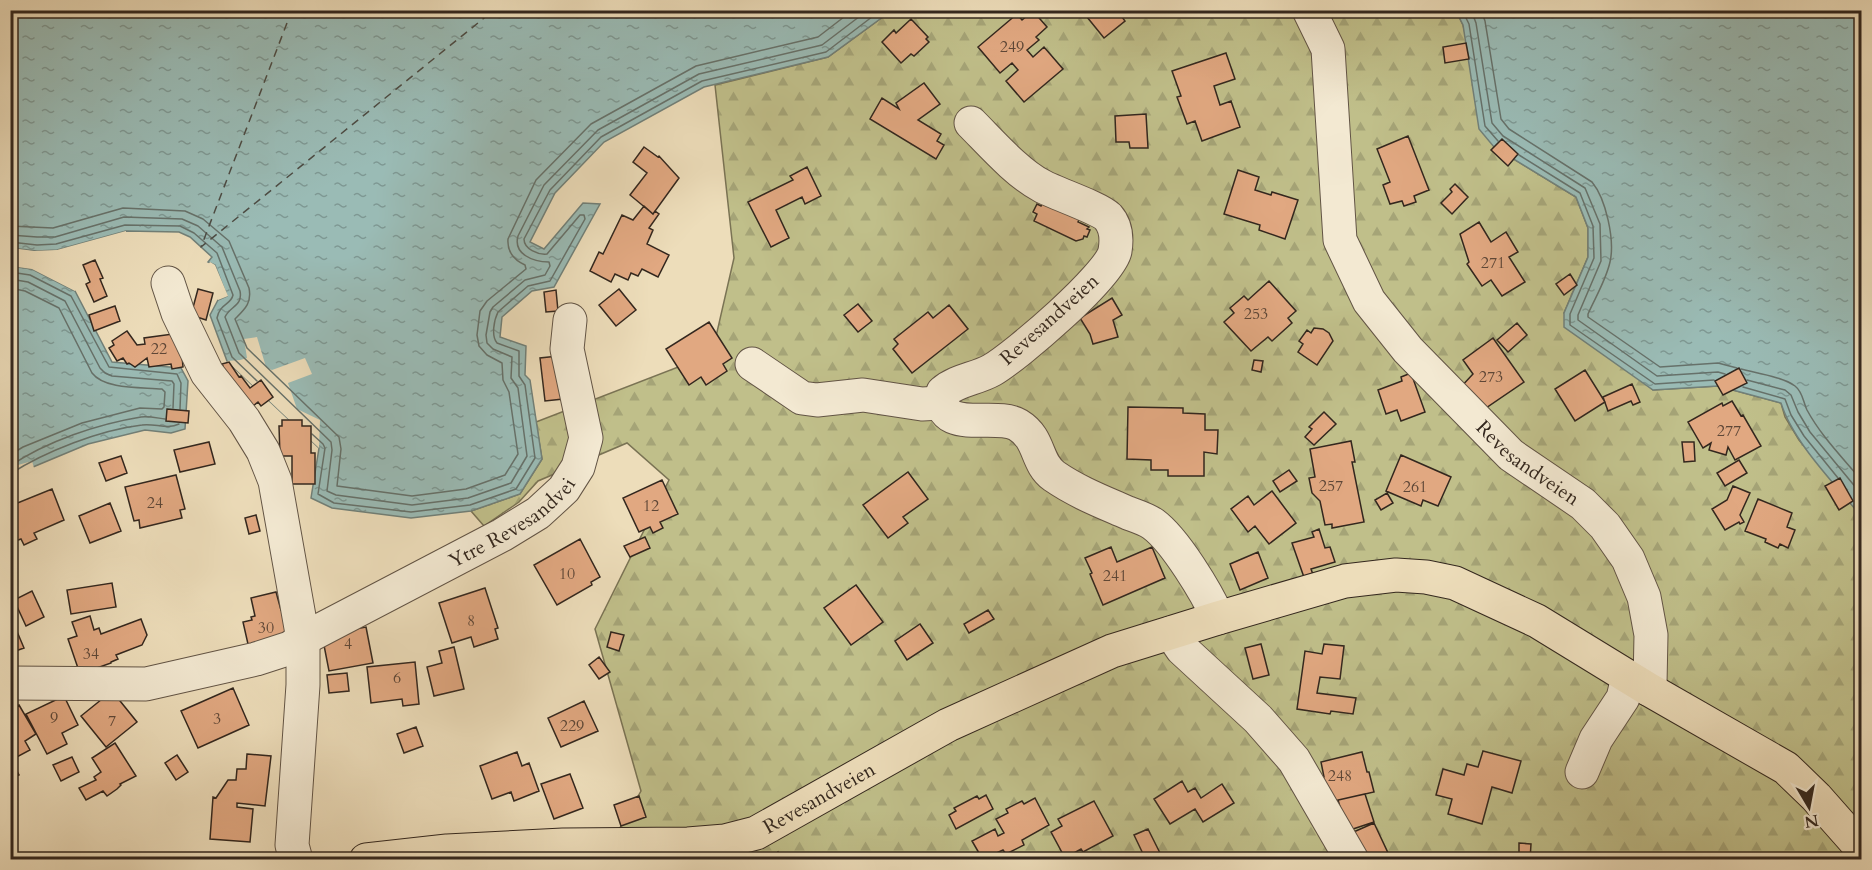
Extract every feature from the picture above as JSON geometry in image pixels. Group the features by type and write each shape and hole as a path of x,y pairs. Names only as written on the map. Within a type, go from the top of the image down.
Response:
{"main road":[{"name":"Revesandveien","path":"366,860 447,851 563,845 688,844 725,841 756,833 948,725 1112,651 1345,581 1396,575 1426,577 1455,583 1537,621 1638,683 1786,768 1816,797 1862,849"}],"street":[{"name":"Revesandveien","path":"1309,10 1328,49 1340,240 1369,301 1407,350 1511,455 1583,504 1611,534 1628,559 1644,597 1651,635 1650,684 1638,683"},
{"name":"Revesandveien","path":"941,404 943,392 951,385 991,370 1024,347 1097,279 1115,252 1115,227 1107,215 1040,185 1010,161 971,123"},
{"path":"168,283 178,313 207,373 244,420 263,451 274,481 303,639 303,685 292,844 296,860"},
{"name":"Ytre Revesandvei","path":"10,683 146,684 255,659 290,648 538,513 564,489 578,467 586,438 567,349 570,320"},
{"path":"752,364 802,398 816,400 863,395 922,404 941,404 946,413 957,419 1011,421 1021,426 1035,441 1043,464 1053,474 1079,491 1153,524 1179,554 1209,598 1218,618"},
{"path":"1171,633 1182,649 1258,719 1294,760 1352,860"},
{"path":"1582,772 1596,739 1623,698 1638,683"}],"green space":[{"path":"891,11 1456,11 1463,25 1494,147 1576,197 1588,228 1588,257 1564,313 1653,390 1718,386 1781,403 1785,417 1799,440 1861,516 1861,859 574,859 618,831 641,791 595,629 669,480 627,443 538,481 519,502 484,526 471,511 520,494 542,459 536,422 712,354 734,258 715,85 828,57"}],"water":[{"path":"11,11 891,11 828,57 704,87 604,142 555,193 530,242 544,249 583,203 600,204 554,287 532,291 502,317 500,337 526,346 525,375 530,380 542,459 520,494 471,511 411,518 332,508 311,498 319,448 227,361 210,315 218,300 227,296 215,265 208,262 212,257 190,237 179,232 126,231 57,250 37,251 11,248"},
{"path":"1456,11 1861,11 1861,516 1795,433 1781,403 1718,386 1653,390 1564,327 1564,313 1588,257 1588,228 1576,197 1494,147 1479,129 1463,25"},
{"path":"10,266 32,269 75,291 112,362 181,368 188,381 185,429 171,433 145,430 88,444 33,467 11,482"}],"pier":[{"path":"126,231 126,234 58,253 37,254 10,251 11,248 34,251 57,250"},
{"path":"210,262 215,265 228,296 218,300 216,297 224,294 213,267 208,265"},
{"path":"11,263 33,266 77,288 75,291 32,269 11,266"},
{"path":"257,337 266,367 272,370 305,358 312,374 288,383 297,409 320,420 319,448 227,361 247,358 244,339"},
{"path":"32,461 34,468 39,468 10,485 11,467"}],"building":[{"path":"1095,10 1117,10 1125,21 1104,38 1087,17"},
{"path":"1033,11 1047,27 1036,37 1039,40 1027,50 1033,57 1044,47 1063,69 1024,102 1006,81 1018,70 1012,63 1000,73 978,47 1017,14 1022,20"},
{"path":"911,19 928,37 926,39 929,42 914,56 911,54 901,63 882,42 894,30 896,33"},
{"path":"1466,43 1469,59 1445,63 1443,47"},
{"path":"1226,53 1235,79 1214,86 1220,105 1231,101 1240,127 1202,141 1195,121 1187,124 1177,97 1181,96 1172,71"},
{"path":"924,83 940,104 918,120 941,134 937,141 944,145 936,159 870,119 882,98 899,109 896,103"},
{"path":"1146,114 1148,148 1130,148 1129,142 1116,142 1115,116"},
{"path":"1408,136 1429,190 1414,196 1416,202 1404,206 1402,201 1390,204 1383,185 1390,182 1377,149"},
{"path":"1502,139 1518,154 1508,166 1491,150"},
{"path":"644,147 659,156 679,178 653,214 630,195 647,173 633,162"},
{"path":"807,167 821,196 805,204 802,197 776,210 789,238 771,247 748,202 793,180 790,176"},
{"path":"1238,170 1259,177 1255,190 1271,195 1272,192 1298,200 1285,239 1259,230 1260,225 1224,214"},
{"path":"1455,184 1468,197 1452,214 1441,203 1452,192 1450,189"},
{"path":"1044,200 1080,218 1078,222 1089,227 1087,237 1084,236 1083,239 1076,241 1034,221 1037,214 1033,212 1037,204 1041,206"},
{"path":"644,206 653,214 655,211 659,214 649,228 653,230 647,244 669,255 658,277 642,269 638,276 631,273 628,280 615,274 611,282 590,271 599,252 603,254 622,215 633,220"},
{"path":"1479,222 1491,242 1506,232 1518,252 1509,257 1525,282 1502,296 1491,280 1482,286 1467,264 1469,262 1460,234"},
{"path":"95,260 103,278 100,279 107,296 94,302 86,284 90,282 83,265"},
{"path":"1570,274 1577,285 1564,295 1556,284"},
{"path":"1269,281 1296,311 1288,318 1292,323 1272,341 1268,337 1251,351 1224,322 1234,313 1230,308 1244,296 1248,300"},
{"path":"198,289 213,293 206,320 191,315"},
{"path":"619,289 636,310 616,326 599,305"},
{"path":"556,290 558,311 546,312 544,292"},
{"path":"1112,298 1122,315 1113,320 1118,337 1093,344 1080,318"},
{"path":"858,304 872,321 858,332 844,315"},
{"path":"949,305 968,329 912,373 893,349 898,344 894,339 928,312 933,318"},
{"path":"115,306 120,321 94,331 89,315"},
{"path":"709,322 732,358 723,364 727,371 706,385 701,377 689,385 666,349"},
{"path":"1517,323 1527,335 1508,352 1497,340"},
{"path":"1314,328 1323,329 1329,333 1333,341 1317,365 1298,352 1303,344 1299,341 1307,330 1311,333"},
{"path":"127,331 137,345 145,344 144,338 180,333 183,367 172,369 171,364 149,367 147,358 135,367 127,364 123,358 117,361 109,348 114,345 112,341"},
{"path":"1493,338 1524,382 1480,412 1459,389 1473,374 1463,360"},
{"path":"558,356 563,399 545,401 540,358"},
{"path":"1254,360 1263,361 1261,372 1252,370"},
{"path":"229,362 250,388 261,380 273,397 261,406 258,402 248,410 219,369 223,366 222,364"},
{"path":"1739,368 1747,383 1723,395 1715,381"},
{"path":"1585,370 1605,402 1575,421 1555,389"},
{"path":"1411,373 1425,412 1401,421 1397,410 1386,414 1378,390 1402,381 1401,377"},
{"path":"1632,384 1640,402 1633,405 1631,401 1608,411 1603,397"},
{"path":"1732,401 1761,446 1735,460 1728,447 1726,455 1709,450 1711,443 1703,448 1688,422 1722,403 1723,406"},
{"path":"1128,407 1183,408 1183,413 1205,414 1205,430 1218,430 1217,454 1204,452 1204,476 1168,476 1168,470 1151,470 1151,460 1127,459"},
{"path":"167,409 189,411 188,423 166,421"},
{"path":"1324,412 1336,424 1314,445 1305,437 1312,429 1309,427"},
{"path":"282,420 302,420 302,426 311,426 311,453 315,453 315,484 292,484 292,456 280,456 279,426 282,426"},
{"path":"1351,441 1355,462 1352,462 1364,522 1332,528 1332,524 1325,525 1320,501 1312,493 1309,478 1315,477 1310,449"},
{"path":"209,442 215,464 180,472 174,450"},
{"path":"1682,442 1694,442 1695,461 1684,462"},
{"path":"1401,455 1451,477 1438,506 1423,500 1421,506 1386,491"},
{"path":"121,456 127,473 106,481 99,463"},
{"path":"1739,460 1747,473 1725,486 1717,473"},
{"path":"1289,470 1297,481 1280,492 1273,481"},
{"path":"908,472 928,499 903,517 908,523 888,538 863,505"},
{"path":"176,475 185,509 180,510 182,518 140,528 139,520 134,521 125,487"},
{"path":"1840,478 1853,501 1839,510 1825,486"},
{"path":"662,480 678,514 660,522 663,528 653,533 650,527 639,532 623,498"},
{"path":"1733,486 1750,493 1740,515 1744,522 1740,524 1739,522 1725,530 1712,509 1727,500"},
{"path":"52,489 64,520 34,533 37,539 24,545 21,539 10,543 10,506"},
{"path":"1272,491 1296,523 1269,544 1255,526 1248,532 1231,509 1248,496 1254,505"},
{"path":"1387,493 1393,503 1381,510 1375,500"},
{"path":"1758,499 1792,513 1787,527 1795,530 1788,548 1780,544 1778,548 1765,542 1766,539 1745,531"},
{"path":"110,503 121,531 90,543 79,516"},
{"path":"256,515 260,531 249,534 245,518"},
{"path":"1319,529 1325,548 1330,547 1335,562 1311,569 1315,580 1306,583 1292,543 1314,537 1312,532"},
{"path":"645,537 650,548 630,557 624,546"},
{"path":"580,539 600,577 591,582 592,585 557,605 534,565"},
{"path":"1111,547 1117,562 1152,547 1165,578 1103,605 1085,558"},
{"path":"1258,552 1268,578 1240,590 1230,564"},
{"path":"112,583 116,607 71,614 67,590"},
{"path":"856,585 883,622 851,645 824,608"},
{"path":"485,588 498,628 495,629 498,639 474,647 471,637 452,643 439,603"},
{"path":"32,591 44,617 26,626 14,600"},
{"path":"276,592 281,610 285,609 293,645 250,653 243,622 252,620 251,617 255,616 251,598"},
{"path":"988,610 994,619 969,633 964,624"},
{"path":"10,615 24,648 10,653"},
{"path":"90,616 94,630 99,628 101,634 141,619 147,635 142,645 116,655 118,659 80,674 68,639 77,636 72,622"},
{"path":"920,624 933,643 907,660 895,641"},
{"path":"366,627 373,663 329,671 322,635"},
{"path":"611,632 624,635 619,651 607,647"},
{"path":"1261,644 1269,675 1253,679 1245,648"},
{"path":"1324,644 1344,646 1340,679 1320,677 1317,693 1356,698 1353,714 1331,711 1330,714 1297,709 1305,651 1322,654"},
{"path":"454,647 464,689 434,696 427,667 442,663 439,651"},
{"path":"599,657 610,672 599,679 589,665"},
{"path":"415,662 419,704 403,706 402,699 371,703 367,667"},
{"path":"347,673 349,691 329,693 327,675"},
{"path":"233,688 249,725 198,748 181,711"},
{"path":"112,691 137,722 106,747 81,716"},
{"path":"64,696 78,725 62,733 67,744 47,754 26,714"},
{"path":"584,701 598,731 561,747 548,718"},
{"path":"19,705 36,734 25,741 30,750 11,760 19,775 10,779 10,709"},
{"path":"416,727 423,746 404,753 397,734"},
{"path":"115,743 136,776 120,784 107,796 103,791 86,800 79,788 96,780 94,777 101,772 92,758"},
{"path":"1483,751 1521,761 1512,793 1492,787 1482,824 1448,814 1452,799 1436,795 1443,769 1464,775 1467,764 1478,767"},
{"path":"517,752 522,766 529,763 539,791 514,801 511,792 492,799 480,766"},
{"path":"1362,752 1374,792 1330,802 1319,778 1324,777 1321,762"},
{"path":"247,754 271,756 265,806 237,803 237,807 253,809 250,842 210,839 213,797 216,798 228,780 236,780 237,769 246,769"},
{"path":"177,755 188,772 176,780 165,763"},
{"path":"72,757 79,772 61,781 53,765"},
{"path":"570,774 583,808 554,819 541,784"},
{"path":"1182,781 1188,792 1195,788 1201,798 1222,784 1234,803 1203,822 1195,809 1170,824 1154,799"},
{"path":"1365,794 1374,822 1347,831 1338,800"},
{"path":"986,795 993,809 956,829 949,815 956,811 954,808 977,796 979,799"},
{"path":"639,796 646,817 621,826 614,805"},
{"path":"1035,798 1049,825 1022,840 1024,845 1006,854 1003,850 994,854 997,860 973,860 971,857 979,853 972,841 995,829 998,836 1004,833 996,819 1008,813 1006,809 1022,801 1024,804"},
{"path":"1094,801 1113,836 1083,852 1081,849 1065,858 1051,832 1062,826 1058,819"},
{"path":"1374,823 1389,855 1378,860 1360,860 1349,834"},
{"path":"1148,829 1162,857 1158,860 1146,860 1134,835"},
{"path":"1519,843 1531,844 1530,860 1519,860"},
{"path":"778,852 783,860 769,860"},
{"path":"183,854 199,857 198,860 183,860"}],"ferry route":[{"path":"292,10 201,247 494,10"}]}
